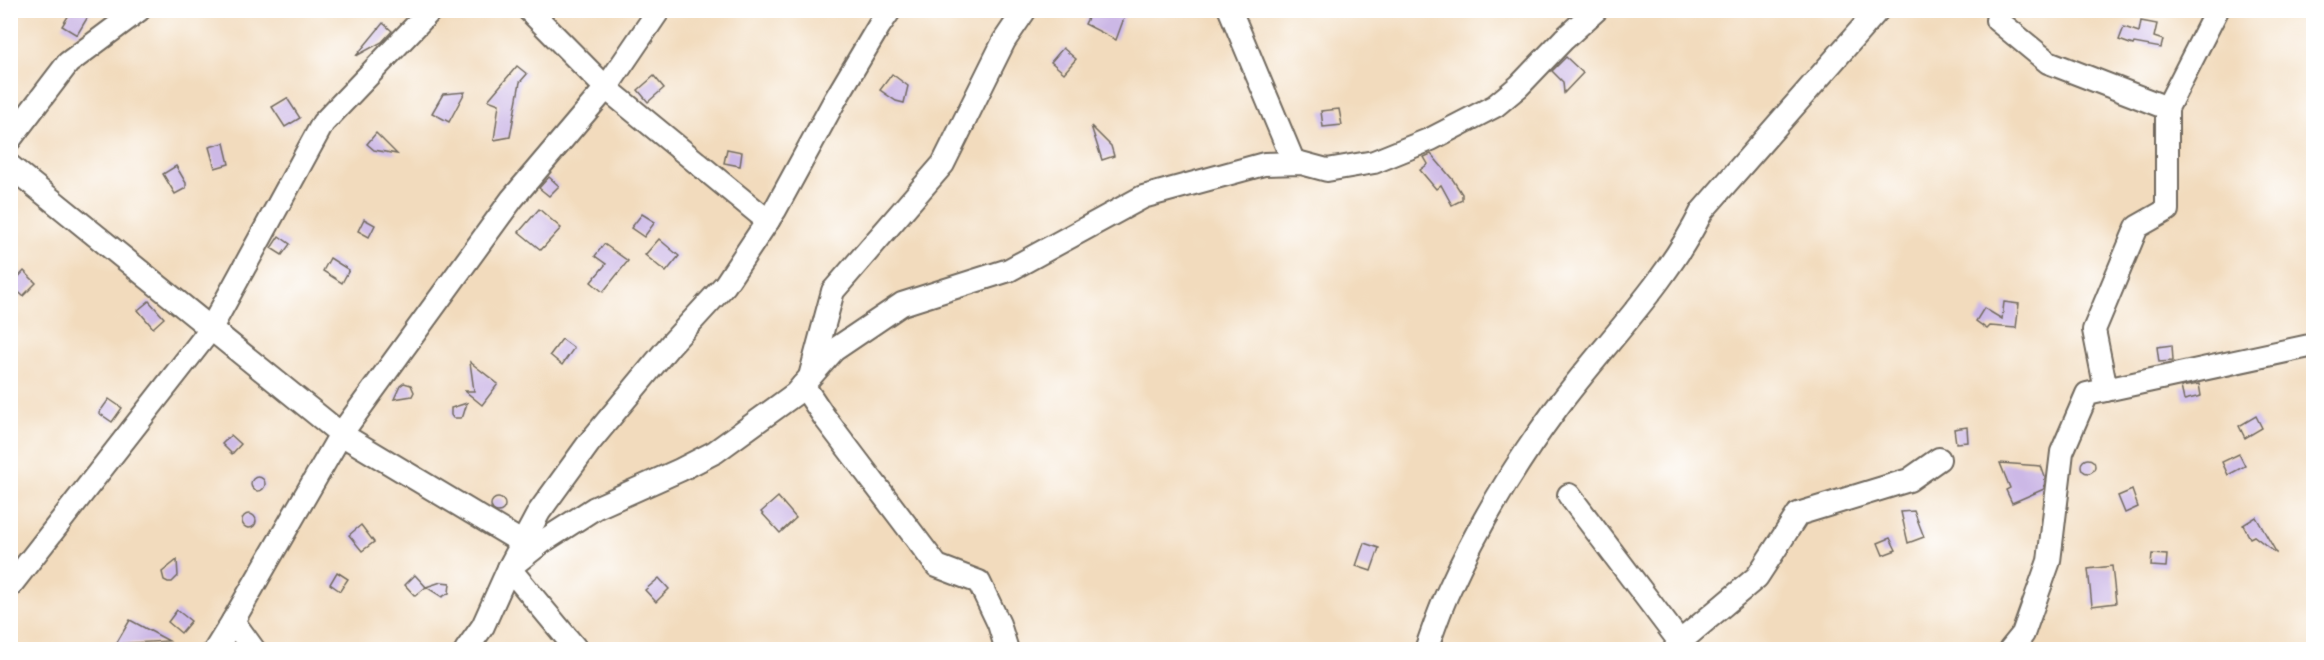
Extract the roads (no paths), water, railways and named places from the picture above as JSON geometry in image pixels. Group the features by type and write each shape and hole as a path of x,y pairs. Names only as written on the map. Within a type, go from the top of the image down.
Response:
{"street":[{"path":"10,139 68,63 139,10"},
{"path":"10,586 210,330 323,123 431,10"},
{"path":"529,10 606,88 768,221"},
{"path":"215,650 341,434 512,199 606,88 658,10"},
{"path":"466,650 483,626 509,568 539,512 589,443 670,344 725,285 768,221 835,100 890,10"},
{"path":"1007,650 999,624 979,582 937,566 825,418 806,382 833,291 943,164 1004,41 1025,10"},
{"path":"1230,10 1294,163"},
{"path":"509,568 542,542 595,508 715,452 795,394 834,350 902,304 1009,270 1143,197 1264,164 1301,163 1327,170 1374,162 1431,139 1495,106 1519,86 1564,39 1596,10"},
{"path":"1426,650 1448,591 1488,512 1555,410 1659,279 1689,238 1702,211 1878,10"},
{"path":"2106,390 2094,330 2137,227 2167,210 2167,108 2217,10"},
{"path":"1997,20 2048,62 2167,108"},
{"path":"10,166 341,434 523,543"},
{"path":"2010,650 2023,634 2049,561 2062,452 2086,394 2313,345"},
{"path":"1569,495 1680,647 1757,577 1798,514 1909,480 1940,459"},
{"path":"509,568 577,650"},
{"path":"233,621 254,650"}]}
